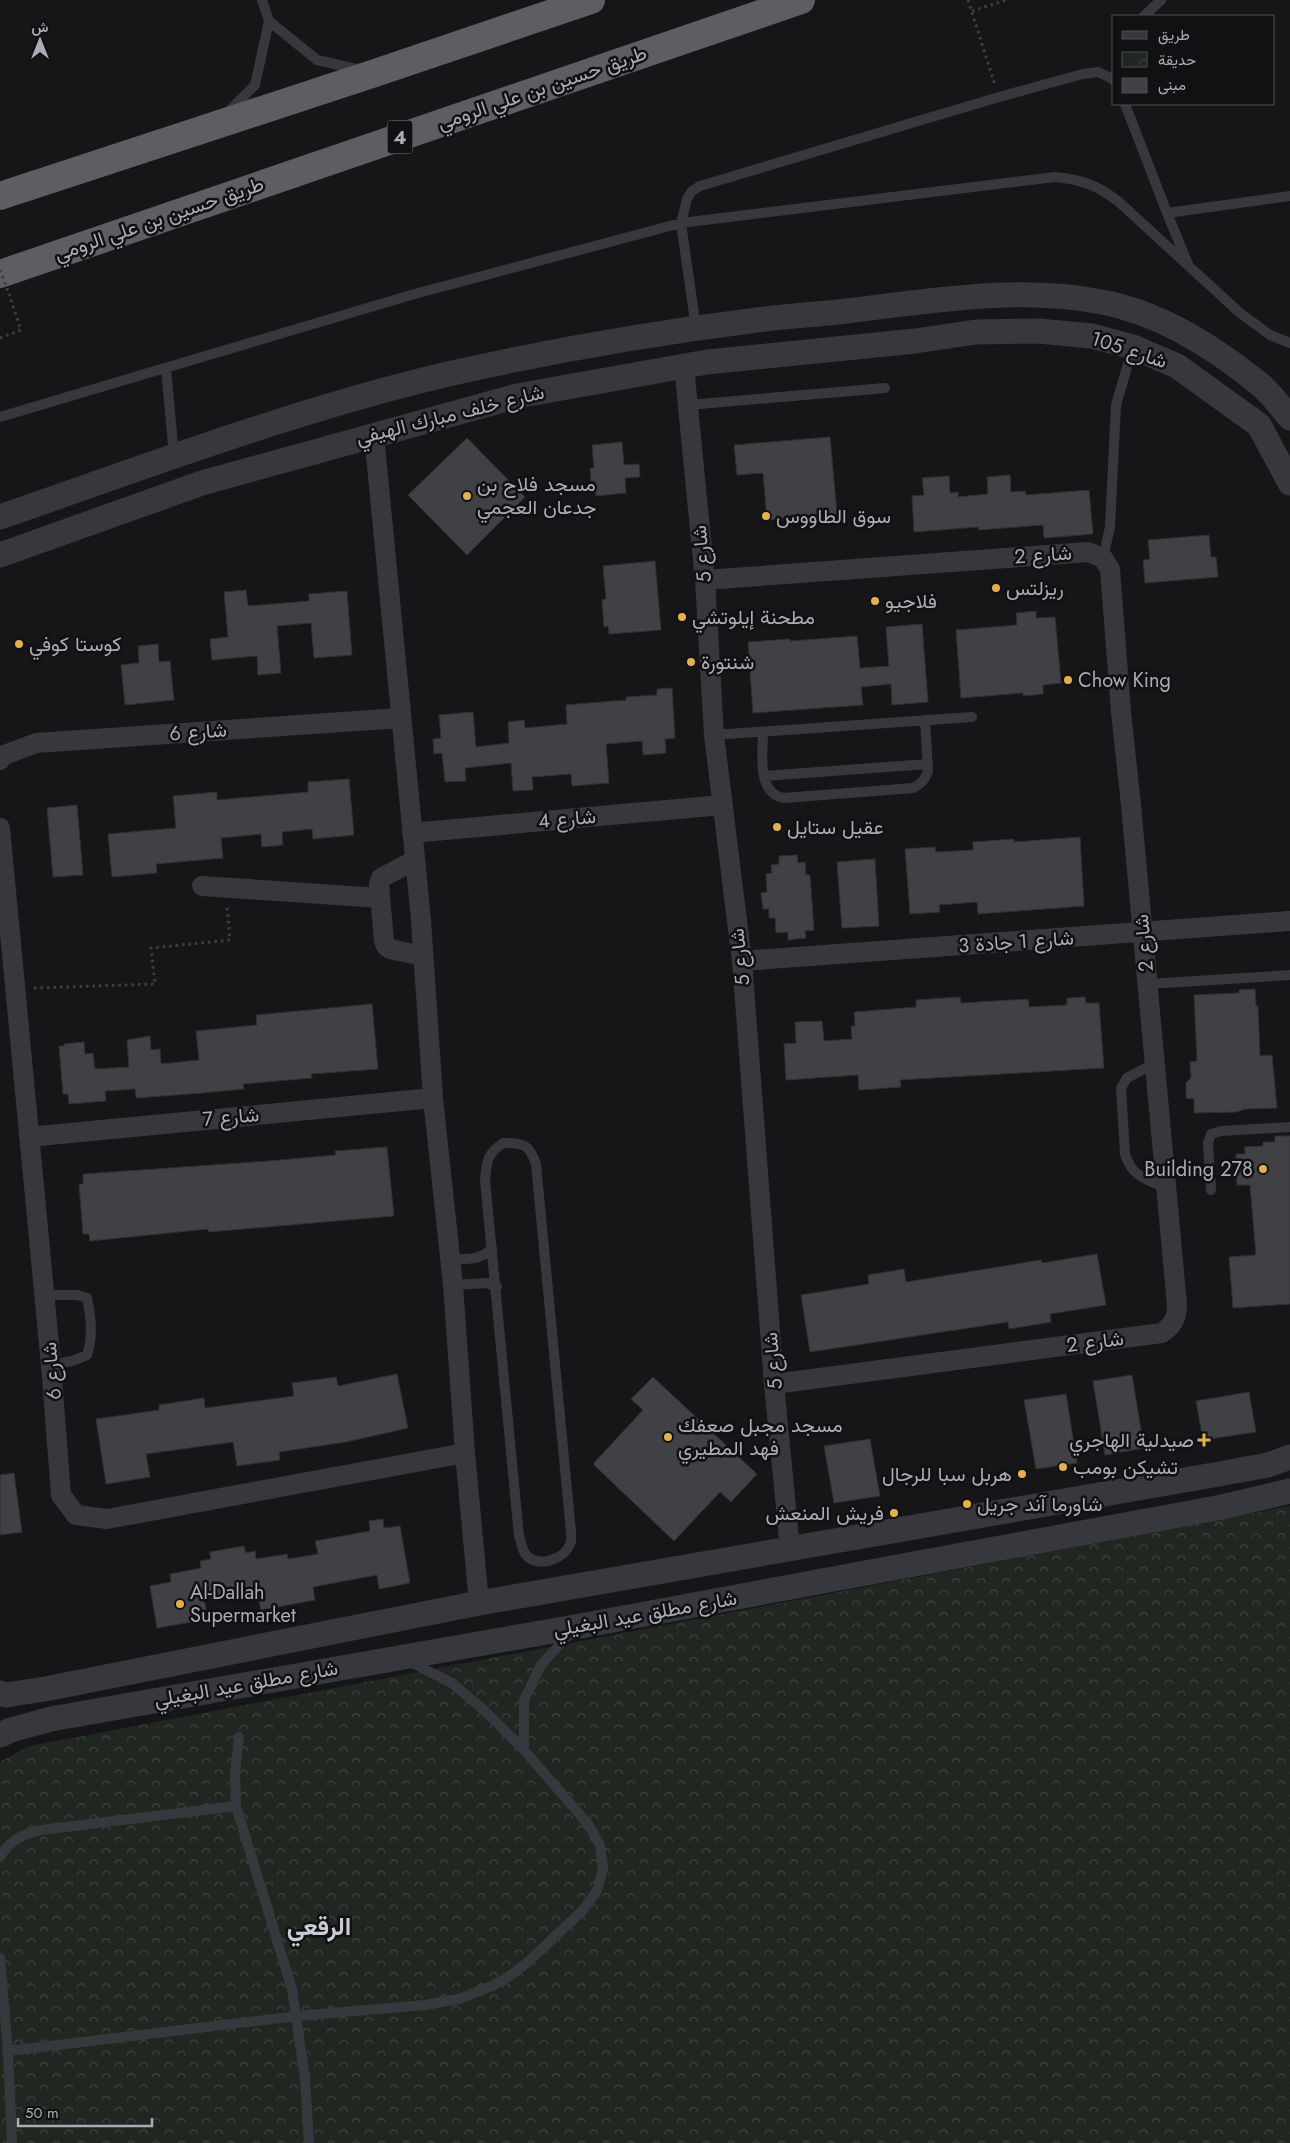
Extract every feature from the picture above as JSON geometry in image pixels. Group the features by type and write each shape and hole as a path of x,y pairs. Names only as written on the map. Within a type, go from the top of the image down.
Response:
{"highway":[{"path":"0,196 591,0"},
{"name":"طريق حسين بن علي الرومي","path":"4,284 801,0"}],"street":[{"name":"شارع 105","path":"908,304 1000,294 1045,294 1104,302 1140,312 1166,323 1210,347 1266,389 1290,418"},
{"name":"شارع خلف مبارك الهيفي","path":"0,517 174,456 342,402 447,374 624,339 696,328 908,304"},
{"path":"908,304 917,311 922,321 921,332 916,341"},
{"name":"شارع 105","path":"916,341 976,332 1038,331 1092,336 1133,347 1177,366 1259,425 1290,483"},
{"name":"شارع خلف مبارك الهيفي","path":"0,555 202,483 517,396 684,366 916,341"},
{"name":"شارع 5","path":"684,366 705,580 714,735 742,961 774,1384 790,1549"},
{"path":"374,435 415,860 433,1098 454,1285 465,1452 479,1603"},
{"path":"94,485 90,503 94,511 101,516 110,517"},
{"path":"43,502 52,502 60,505 65,512 67,520 65,528 60,535"},
{"name":"شارع 2","path":"705,580 1088,552 1103,558 1110,569 1121,712 1166,1188 1176,1316 1172,1326 1162,1333 774,1384"},
{"name":"شارع 6","path":"0,760 2,756 36,743 402,718"},
{"name":"شارع 4","path":"412,833 722,805"},
{"name":"شارع 6","path":"0,828 52,1365 61,1495 76,1514 107,1519 465,1452"},
{"path":"415,860 381,878 378,884 386,946 390,949 423,956"},
{"path":"202,886 380,898"},
{"name":"شارع 1 جادة 3","path":"742,961 1290,922"},
{"name":"شارع 7","path":"29,1137 433,1098"},
{"name":"شارع مطلق عيد البغيلي","path":"0,1693 6,1695 45,1689 479,1603 1219,1474 1268,1465 1290,1458"},
{"name":"شارع مطلق عيد البغيلي","path":"0,1735 51,1719 575,1627 1212,1508 1290,1491"}],"lane":[{"path":"216,124 255,85 269,21 262,0"},
{"path":"1145,15 1160,0"},
{"path":"269,21 317,60 375,73"},
{"path":"696,328 681,223 687,200 692,192 700,186 1083,74 1098,72 1112,77"},
{"path":"1125,105 1190,267"},
{"path":"0,417 411,295 681,223 1055,177 1082,180 1104,190 1240,313 1270,335 1290,343"},
{"path":"1167,213 1290,196"},
{"path":"1103,558 1110,527 1116,405 1133,347"},
{"path":"166,368 174,456"},
{"path":"688,405 884,388"},
{"path":"714,735 972,717"},
{"path":"763,732 765,783 772,794 784,798 794,798 913,788 925,779 928,771 925,720"},
{"path":"764,776 928,764"},
{"path":"1148,984 1290,975"},
{"path":"1155,1063 1127,1078 1121,1088 1124,1154 1127,1163 1136,1175 1166,1188"},
{"path":"1211,1190 1208,1143 1211,1134 1221,1131 1290,1127"},
{"path":"503,1142 519,1142 531,1150 536,1164 572,1532 571,1543 565,1553 552,1560 536,1561 525,1554 519,1536 497,1287 485,1180 488,1160 491,1151 503,1142"},
{"path":"451,1259 475,1259 485,1256 492,1248"},
{"path":"454,1285 487,1282 497,1287"},
{"path":"45,1295 77,1295 87,1298 89,1308 91,1344 87,1355 72,1361 52,1365"},
{"path":"524,1750 524,1700 540,1665 575,1627"},
{"path":"8,2051 297,2016 442,2003 476,1993 511,1975 528,1962 583,1910 598,1891 604,1868 600,1845 588,1824 524,1750 485,1711 452,1683 400,1658"},
{"path":"239,1737 234,1773 236,1806 286,1963 297,2016 305,2078 309,2143"},
{"path":"0,1857 14,1840 27,1833 40,1830 236,1806"},
{"path":"0,1958 8,2051 12,2143"}],"path":[{"path":"968,0 1000,97"},
{"path":"972,11 1006,0"},
{"path":"0,270 21,330 0,338"},
{"path":"16,989 155,984 151,948 230,940 226,887"}],"green space":[{"path":"1290,1506 1290,2143 0,2143 0,1762 30,1746"}],"building":[{"path":"830,437 837,514 767,520 763,473 737,475 734,445"},
{"name":"مسجد فلاح بن جدعان العجمي","path":"467,438 525,497 467,555 408,495"},
{"path":"622,442 624,465 639,464 640,477 625,478 626,493 596,496 595,481 591,481 590,468 594,468 592,445"},
{"path":"1010,475 1011,492 1025,491 1026,495 1089,490 1093,534 1044,538 1043,525 979,530 978,527 914,532 912,496 924,495 922,478 949,476 950,493 958,492 958,497 988,494 987,477"},
{"path":"1209,535 1211,557 1216,557 1218,577 1145,583 1143,560 1150,559 1148,540"},
{"path":"655,561 661,630 609,634 608,626 604,627 602,600 606,599 603,566"},
{"path":"246,590 248,606 309,601 309,594 347,591 352,655 314,658 311,623 277,626 281,673 258,675 257,656 212,660 210,639 228,637 224,592"},
{"path":"1036,611 1036,618 1055,617 1061,683 1043,685 1043,694 1023,696 1023,693 961,698 956,630 1017,625 1016,613"},
{"path":"922,624 928,702 892,705 891,684 861,687 863,705 753,713 748,642 857,636 860,668 889,666 886,627"},
{"path":"158,644 159,662 170,661 174,700 125,705 121,665 139,663 138,646"},
{"path":"672,688 675,738 665,739 666,753 643,755 642,741 606,744 609,783 572,786 571,774 532,777 533,790 513,791 511,763 465,768 466,781 445,782 442,753 434,754 433,739 441,738 439,715 473,712 476,747 509,743 508,722 524,720 525,728 567,724 566,705 626,700 626,697 657,695 657,689"},
{"path":"349,779 354,835 313,839 312,829 282,832 283,845 262,847 261,834 221,838 223,858 156,864 157,873 112,877 108,834 176,828 173,796 217,792 217,800 308,792 308,782"},
{"path":"77,805 83,875 53,877 47,808"},
{"path":"1080,837 1084,906 978,914 977,902 939,905 940,912 910,914 905,849 935,847 936,852 973,850 973,842 1014,839 1014,842"},
{"path":"797,855 798,863 805,862 806,875 810,875 814,930 805,931 806,938 788,940 788,932 776,933 775,918 769,918 769,909 763,909 761,893 767,892 766,874 772,873 771,865 779,864 779,856"},
{"path":"875,859 879,926 842,928 837,862"},
{"path":"1255,989 1256,1006 1258,1006 1260,1056 1272,1055 1277,1108 1245,1109 1237,1112 1194,1113 1194,1099 1186,1098 1186,1083 1191,1078 1190,1062 1197,1061 1194,995 1239,993 1239,990"},
{"path":"960,997 961,1003 1028,999 1029,1007 1067,1005 1067,998 1085,997 1086,1003 1099,1003 1104,1068 900,1080 901,1087 859,1090 858,1075 786,1080 784,1044 796,1043 795,1022 822,1021 824,1041 852,1039 851,1026 855,1026 854,1012 916,1007 916,1000"},
{"path":"372,1004 378,1069 311,1074 312,1078 243,1084 244,1089 202,1093 136,1098 135,1089 105,1091 106,1101 69,1104 68,1094 63,1094 59,1046 64,1046 64,1044 84,1042 85,1054 93,1053 95,1069 129,1067 127,1040 150,1036 151,1050 160,1049 161,1064 199,1060 196,1031 257,1025 256,1015"},
{"path":"1275,1136 1290,1136 1290,1304 1233,1308 1229,1257 1256,1255 1250,1185 1237,1185 1236,1154 1245,1154 1245,1147 1263,1146 1263,1142 1275,1142"},
{"path":"387,1147 394,1216 209,1232 208,1229 90,1241 89,1234 83,1234 79,1184 83,1184 83,1174 269,1161 336,1155 335,1151"},
{"path":"1097,1254 1106,1305 1050,1314 1051,1322 1009,1329 1008,1322 810,1352 801,1295 869,1284 868,1275 904,1269 906,1282 1041,1260 1042,1263"},
{"path":"397,1374 408,1428 346,1442 279,1452 280,1460 237,1466 233,1442 146,1454 150,1477 106,1484 96,1419 159,1410 159,1405 204,1398 205,1408 294,1396 292,1383 336,1377 338,1386"},
{"path":"1132,1375 1144,1448 1105,1455 1093,1381"},
{"name":"مسجد مجبل صعفك فهد المطيري","path":"653,1377 757,1474 731,1502 720,1492 674,1541 593,1464 643,1410 631,1399"},
{"path":"1249,1392 1256,1432 1203,1440 1196,1401"},
{"path":"1066,1394 1077,1463 1036,1469 1024,1400"},
{"path":"870,1439 880,1496 834,1503 824,1446"},
{"path":"14,1473 22,1532 0,1535 0,1475"},
{"path":"383,1519 384,1528 400,1526 410,1583 379,1589 377,1575 313,1587 315,1600 261,1610 257,1590 204,1599 208,1619 157,1628 150,1586 171,1582 170,1574 201,1568 200,1561 211,1559 210,1552 244,1546 246,1553 255,1551 256,1559 287,1554 288,1559 318,1554 315,1541 370,1531 369,1521"}],"place":[{"name":"مسجد فلاح بن جدعان العجمي","path":"467,496"},
{"name":"سوق الطاووس","path":"766,516"},
{"name":"ريزلتس","path":"996,588"},
{"name":"فلاجيو","path":"875,601"},
{"name":"مطحنة إيلوتشي","path":"682,617"},
{"name":"كوستا كوفي","path":"19,644"},
{"name":"شنتورة","path":"691,662"},
{"name":"Chow King","path":"1068,680"},
{"name":"عقيل ستايل","path":"777,827"},
{"name":"Building 278","path":"1263,1169"},
{"name":"مسجد مجبل صعفك فهد المطيري","path":"668,1437"},
{"name":"صيدلية الهاجري","path":"1204,1440"},
{"name":"تشيكن بومب","path":"1063,1467"},
{"name":"هربل سبا للرجال","path":"1022,1474"},
{"name":"شاورما آند جريل","path":"967,1504"},
{"name":"فريش المنعش","path":"894,1513"},
{"name":"Al-Dallah Supermarket","path":"180,1604"}],"district":[{"name":"الرقعي","path":"319,1926"}]}
